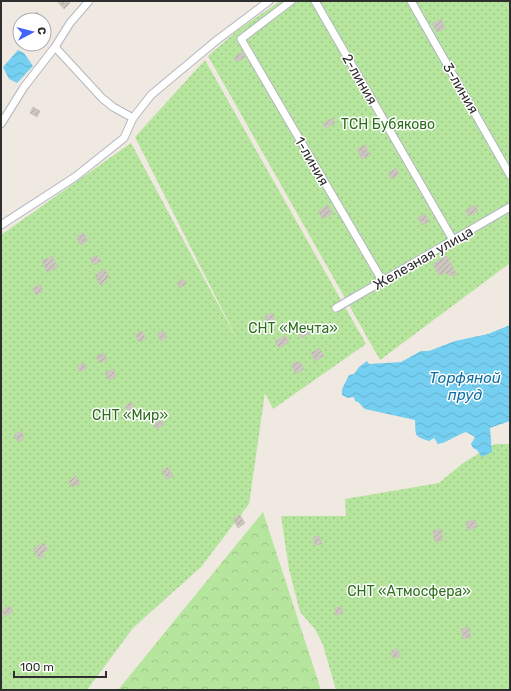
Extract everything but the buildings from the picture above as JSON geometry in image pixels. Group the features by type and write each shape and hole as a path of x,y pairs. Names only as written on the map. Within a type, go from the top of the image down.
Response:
{"street":[{"path":"1,124 24,88 55,47 70,23 89,1"},
{"path":"1,225 75,177 124,138 133,118 142,105 156,91 217,40 269,1"},
{"name":"1-линия","path":"292,1 241,39 383,282"},
{"name":"2-линия","path":"315,1 453,240"},
{"name":"3-линия","path":"411,1 510,175"},
{"path":"55,47 102,98 113,107 133,118"},
{"name":"Железная улица","path":"336,308 510,207"}],"green space":[{"name":"ТСН Бубяково","path":"280,1 510,1 510,263 380,360 208,56 238,30"},
{"name":"СНТ «Мир»","path":"205,60 366,344 273,409 265,393 249,504 201,567 133,628 87,690 1,690 1,235 131,143 240,345 135,137"},
{"name":"СНТ «Атмосфера»","path":"495,444 510,444 510,690 336,690 323,645 315,629 300,612 289,569 281,516 346,516 345,499 439,483 463,463"},
{"path":"263,512 321,690 118,690"}],"water":[{"path":"16,52 24,53 33,66 17,83 9,79 3,67"},
{"name":"Торфяной пруд","path":"510,325 510,421 490,428 492,452 482,457 471,444 475,437 466,432 438,444 434,438 429,441 420,438 416,434 415,420 365,409 355,401 354,397 348,398 342,395 342,389 349,375 354,374 359,367 367,361 369,364 401,362 421,351 429,351 455,341 488,334"}],"park label":[{"name":"СНТ «Мечта»","path":"293,328"}]}
